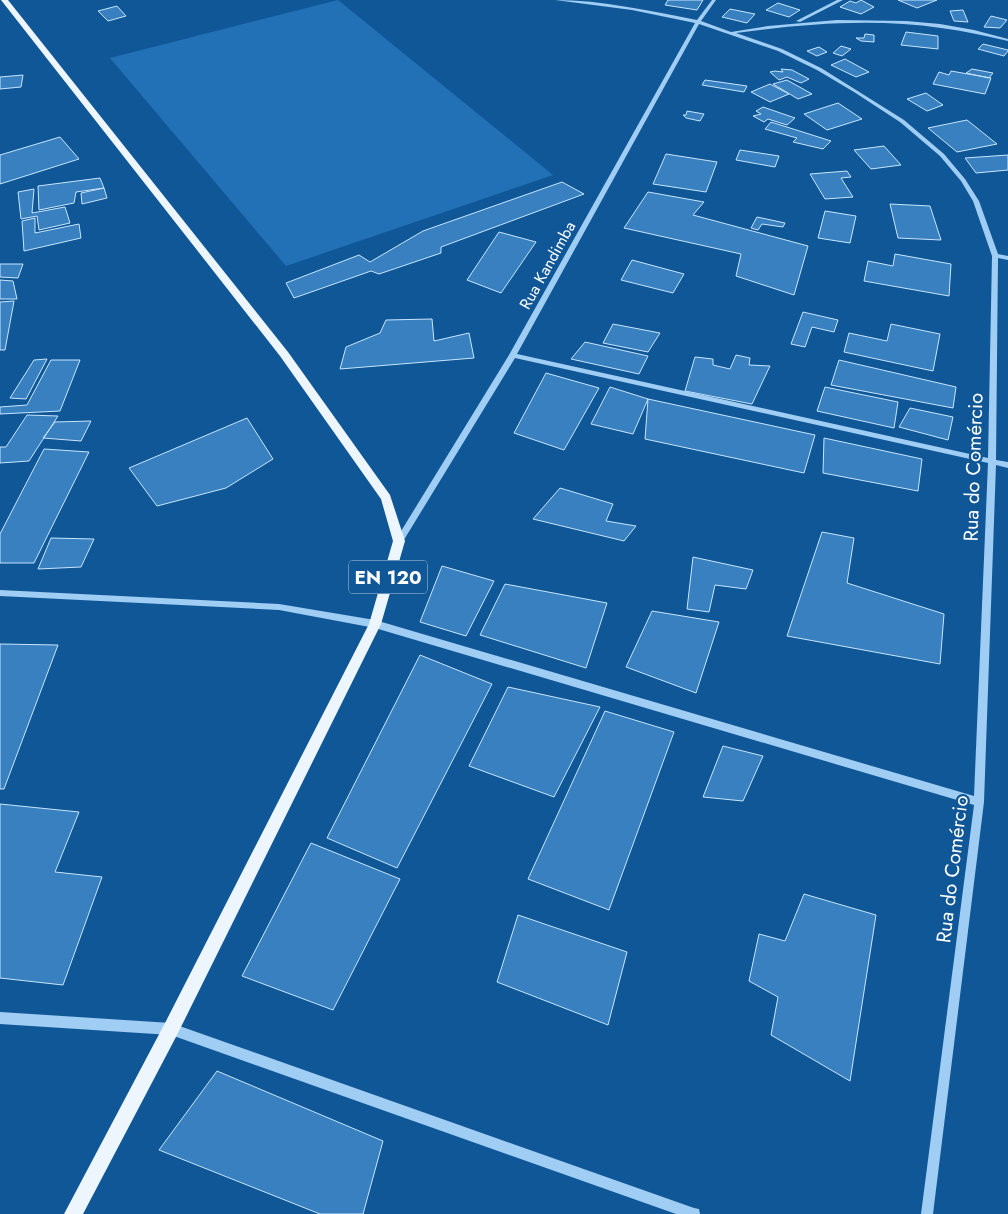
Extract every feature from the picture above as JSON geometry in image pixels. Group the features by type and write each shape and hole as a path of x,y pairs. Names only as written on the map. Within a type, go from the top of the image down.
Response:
{"main road":[{"name":"EN 120","path":"4,0 284,354 386,498 399,541 375,624 171,1029 73,1214"}],"street":[{"name":"Rua do Comércio","path":"556,0 632,9 698,22 732,32 780,50 819,69 902,121 942,155 963,180 976,201 995,256 992,462 978,802 927,1214"},
{"name":"Rua Kandimba","path":"399,541 513,355 698,22 714,0"},
{"path":"793,24 841,0"},
{"path":"732,32 793,24 874,21 920,24 987,34 1008,40"},
{"path":"995,256 1008,258"},
{"path":"513,355 1008,465"},
{"path":"0,593 278,607 375,624 978,802"},
{"path":"0,1018 171,1029 694,1214"}],"shaded area":[{"path":"338,0 553,175 286,266 110,58"}],"building":[{"path":"668,0 703,0 697,10 665,5"},
{"path":"861,0 874,7 861,14 840,7 850,1 856,3"},
{"path":"898,0 937,0 917,8"},
{"path":"778,3 800,10 789,17 766,10"},
{"path":"117,6 126,16 108,21 98,11"},
{"path":"730,9 755,14 747,23 722,17"},
{"path":"963,10 968,22 954,21 950,11"},
{"path":"991,16 1007,20 1000,28 984,27"},
{"path":"906,32 938,36 938,49 901,45"},
{"path":"865,34 874,35 874,42 861,41 856,38 864,38"},
{"path":"983,44 1008,51 1004,56 978,49"},
{"path":"841,46 851,49 842,56 833,53"},
{"path":"819,47 827,52 817,56 807,51"},
{"path":"845,59 869,72 856,77 831,65"},
{"path":"781,69 792,70 809,79 801,83 787,77 779,80 770,72 783,72"},
{"path":"972,69 993,73 989,78 966,73"},
{"path":"951,71 991,78 985,94 933,84 939,72 949,75"},
{"path":"23,75 21,87 0,89 0,77"},
{"path":"705,80 747,86 744,92 702,85"},
{"path":"787,80 812,94 798,99 773,84"},
{"path":"770,84 789,94 770,102 751,92"},
{"path":"926,93 943,105 927,111 907,99"},
{"path":"838,103 862,119 827,130 804,114"},
{"path":"763,107 795,118 787,125 768,119 764,122 753,116 761,114 756,111"},
{"path":"687,111 704,114 700,121 686,118 683,115 686,115"},
{"path":"967,120 997,144 957,152 928,128"},
{"path":"771,122 831,141 823,149 793,142 797,138 765,129"},
{"path":"60,137 79,159 0,184 0,155"},
{"path":"884,146 901,165 871,169 854,150"},
{"path":"740,150 779,156 775,167 736,160"},
{"path":"666,154 717,162 706,192 653,184"},
{"path":"1008,155 1008,170 976,173 965,158"},
{"path":"847,171 851,177 841,178 853,197 825,199 810,174"},
{"path":"100,178 104,188 76,192 74,203 39,210 38,186"},
{"path":"562,182 584,194 441,247 441,253 379,274 371,271 294,298 286,283 359,255 370,262 423,231"},
{"path":"104,188 107,198 82,204 81,193"},
{"path":"34,189 32,213 65,207 70,223 39,230 37,216 21,219 18,192"},
{"path":"648,192 704,202 693,215 808,246 794,295 736,276 741,254 624,228"},
{"path":"890,204 930,206 941,240 898,238"},
{"path":"825,211 856,216 850,243 818,238"},
{"path":"757,217 785,223 783,227 762,224 758,230 751,228"},
{"path":"35,218 35,233 79,224 81,238 24,251 22,221"},
{"path":"499,232 536,242 501,293 467,280"},
{"path":"895,254 951,264 949,296 864,281 868,261 893,266"},
{"path":"632,260 684,274 673,293 621,280"},
{"path":"0,264 23,264 18,278 0,277"},
{"path":"0,280 13,281 17,299 0,299"},
{"path":"14,301 5,350 0,350 0,302"},
{"path":"803,312 838,320 834,332 812,327 805,347 791,344"},
{"path":"432,319 434,341 469,333 474,358 340,369 346,347 380,333 386,320"},
{"path":"613,324 660,333 648,352 603,343"},
{"path":"891,324 940,334 933,371 844,352 849,333 887,341"},
{"path":"585,342 648,356 639,374 571,359"},
{"path":"736,355 750,358 749,365 770,366 752,404 685,391 695,357 713,359 713,365 730,369"},
{"path":"47,359 26,399 10,398 34,360"},
{"path":"51,360 80,360 60,411 0,414 0,407 27,405"},
{"path":"839,360 956,387 953,408 831,385"},
{"path":"546,373 599,388 564,450 514,433"},
{"path":"610,387 648,399 633,434 591,424"},
{"path":"825,387 898,402 894,428 817,411"},
{"path":"648,399 815,435 804,473 645,439"},
{"path":"910,408 953,417 948,440 899,427"},
{"path":"27,415 58,416 29,461 0,463 0,447 6,447"},
{"path":"247,418 273,459 226,488 157,506 129,468"},
{"path":"91,421 81,441 43,438 55,422"},
{"path":"824,438 922,459 918,491 823,473"},
{"path":"44,449 89,452 34,563 0,563 0,534"},
{"path":"560,488 613,504 606,521 636,526 624,541 533,519"},
{"path":"822,532 854,538 847,583 944,614 940,664 787,636"},
{"path":"51,538 94,539 81,567 38,569"},
{"path":"693,557 753,570 746,589 715,585 709,612 687,609"},
{"path":"442,566 494,581 466,636 420,622"},
{"path":"505,584 607,603 586,668 480,635"},
{"path":"652,611 719,622 696,693 626,667"},
{"path":"0,644 58,645 4,789 0,789"},
{"path":"420,655 492,684 397,868 327,838"},
{"path":"508,687 600,707 554,797 469,766"},
{"path":"605,711 674,732 609,910 528,879"},
{"path":"723,746 763,756 743,801 703,797"},
{"path":"0,804 79,812 55,872 102,877 63,985 0,978"},
{"path":"311,843 400,879 333,1010 242,976"},
{"path":"804,894 876,915 850,1081 771,1035 778,997 749,981 759,934 785,941"},
{"path":"518,915 627,952 608,1025 497,982"},
{"path":"217,1071 383,1141 363,1214 320,1214 159,1150"}]}
